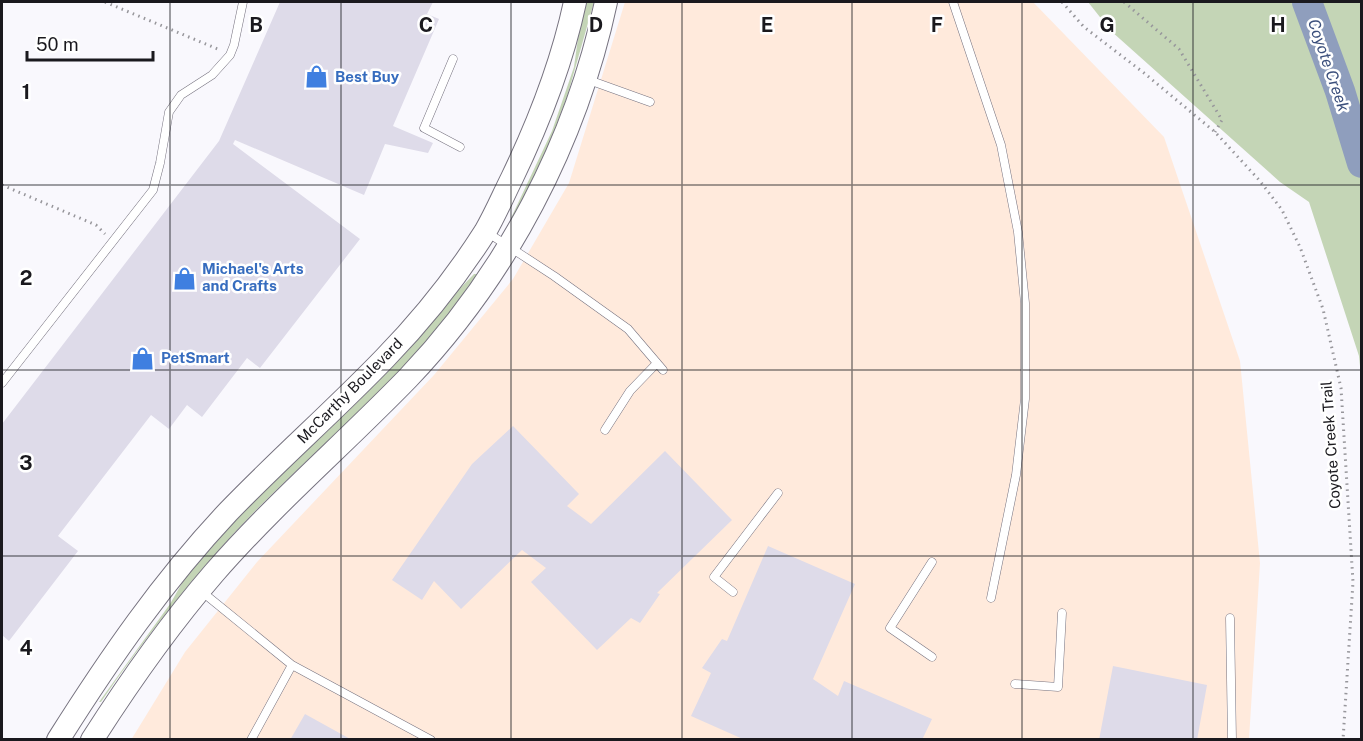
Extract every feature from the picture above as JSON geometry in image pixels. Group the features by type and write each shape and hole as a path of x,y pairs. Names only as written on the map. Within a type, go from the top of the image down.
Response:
{"main road":[{"name":"McCarthy Boulevard","path":"58,740 123,639 190,554 266,473 387,356 422,316 485,231 534,132 563,49 575,2"},
{"name":"McCarthy Boulevard","path":"92,740 148,657 200,590 287,495 409,377 479,293 509,247 558,153 585,79 606,2"}],"lane":[{"path":"2,383 153,190 169,112 181,94 212,75 230,55 243,2"},
{"path":"953,2 1001,145 1018,232 1025,303 1024,399 1016,474 991,598"},
{"path":"453,59 424,128 460,147"},
{"path":"585,79 650,102"},
{"path":"485,231 628,329 660,366 630,391 605,430"},
{"path":"733,592 714,577 778,493"},
{"path":"932,562 890,628 932,657"},
{"path":"200,590 292,665 431,740"},
{"path":"1015,684 1058,687 1062,613"},
{"path":"1230,618 1232,740"},
{"path":"251,740 292,665"}],"path":[{"path":"105,2 230,55"},
{"name":"Coyote Creek Trail","path":"1062,2 1084,27 1215,132 1282,210 1300,247 1323,309 1341,388 1353,582 1343,740"},
{"path":"1124,2 1179,49 1221,120 1215,132"},
{"path":"2,185 96,225 113,241"}],"shaded area":[{"path":"625,2 1033,2 1164,137 1240,361 1260,563 1249,739 131,740 185,652 257,562 434,375 513,279 569,183"}],"green space":[{"path":"583,2 594,2 567,97 547,149 511,218 552,131 574,67"},
{"path":"1088,2 1361,2 1361,376 1359,356 1309,202 1280,182 1111,31"},
{"path":"474,274 477,274 455,306 409,362 261,505 218,551 157,625 99,702 170,604 193,564"}],"building":[{"path":"280,2 433,2 427,14 439,19 393,126 433,143 428,153 385,144 364,195 235,140 233,144 360,239 260,368 247,358 202,417 187,405 169,429 151,415 58,536 78,551 9,641 2,635 2,424 219,141"},
{"path":"513,426 579,494 567,506 591,524 665,451 732,520 657,593 660,594 640,623 631,618 597,650 531,582 546,568 522,550 461,609 434,581 422,600 392,580 472,464"},
{"path":"768,546 855,584 813,679 838,696 844,681 932,719 922,740 745,740 691,716 711,673 702,668 722,639 727,641"},
{"path":"1113,666 1207,685 1197,740 1099,740"},
{"path":"305,714 352,740 290,740"}],"waterway":[{"name":"Coyote Creek","path":"1307,2 1340,91 1362,163"}],"place":[{"name":"Best Buy","path":"317,77"},
{"name":"Michael's Arts and Crafts","path":"184,278"},
{"name":"PetSmart","path":"143,358"}]}
